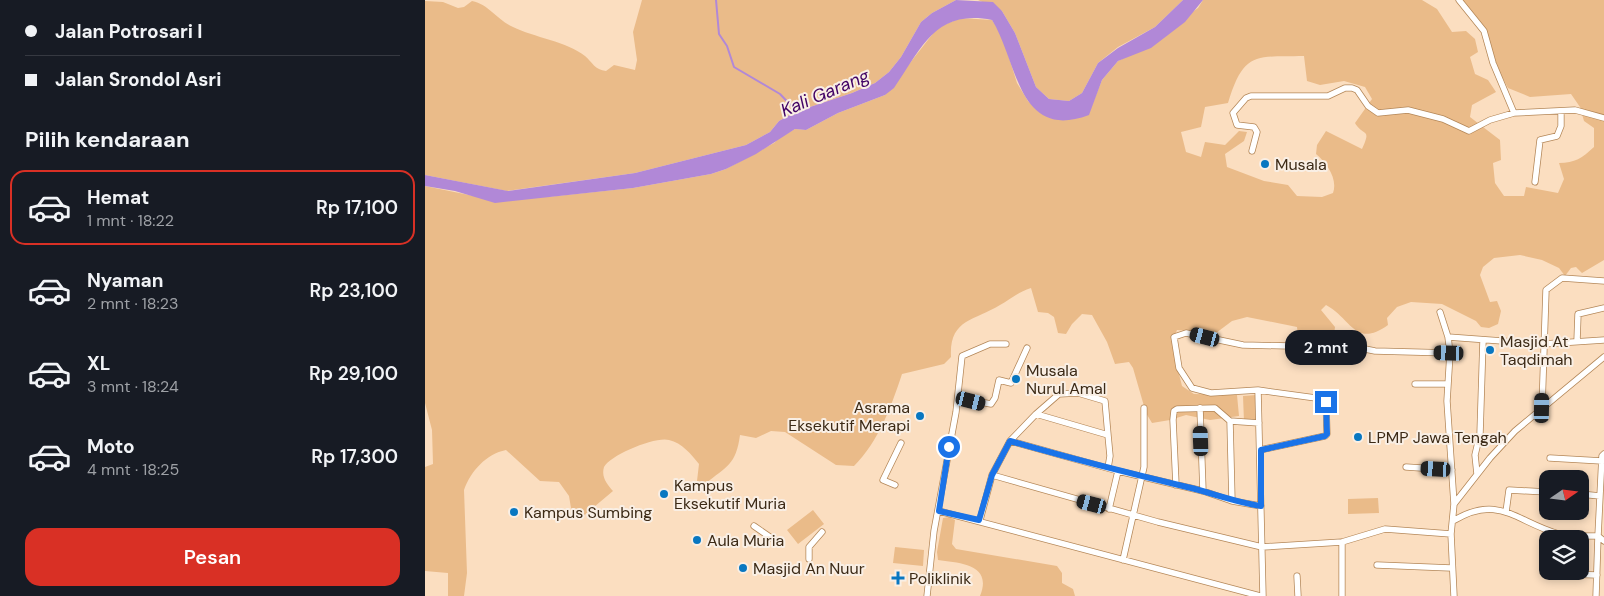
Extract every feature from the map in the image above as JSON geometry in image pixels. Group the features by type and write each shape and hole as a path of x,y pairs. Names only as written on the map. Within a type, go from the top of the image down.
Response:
{"street":[{"path":"1459,0 1484,31 1493,63 1514,113"},
{"path":"1253,151 1257,132 1254,127 1237,124 1233,113 1235,108 1248,97 1328,96 1349,88 1357,90 1368,106 1378,112 1408,110 1443,119 1469,131 1490,120 1514,113 1575,110 1604,118"},
{"path":"1535,182 1540,140 1557,136 1561,126 1561,110"},
{"path":"1542,408 1546,290 1562,278 1604,281"},
{"path":"1577,342 1578,314 1604,308"},
{"path":"1440,312 1449,337 1450,353 1448,384 1454,504 1451,534 1451,568 1454,596"},
{"path":"1261,450 1325,436 1327,434 1327,405 1323,400 1258,390 1211,393 1190,387 1179,368 1174,337 1186,333 1243,345 1330,347 1339,345 1375,351 1450,353"},
{"path":"1449,337 1543,344 1604,340"},
{"path":"1477,474 1475,454 1479,434 1483,340"},
{"path":"927,596 934,531 939,511 964,354 990,344 1006,344"},
{"path":"958,398 991,404 995,398 999,380 1011,383 1027,348"},
{"path":"1454,504 1477,474 1515,431 1604,357"},
{"path":"1415,384 1448,384"},
{"path":"939,511 979,520 1261,596 1261,450 1258,390"},
{"path":"979,520 992,475 1010,441 1059,394 1085,394 1105,401 1110,456 1108,468"},
{"path":"1176,485 1174,411 1181,407 1216,408 1231,421 1259,423"},
{"path":"1123,560 1143,478 1145,456 1144,408"},
{"path":"1200,408 1203,491"},
{"path":"1036,414 1108,435"},
{"path":"1231,421 1232,501"},
{"path":"1010,441 1143,478 1203,491 1232,501 1261,506"},
{"path":"895,485 883,480 901,443"},
{"path":"1596,596 1600,496 1604,454"},
{"path":"1549,458 1602,461"},
{"path":"1406,467 1452,470"},
{"path":"1109,509 1118,471"},
{"path":"992,475 1133,516 1262,547 1342,542 1385,529 1451,534"},
{"path":"1506,512 1509,490 1539,492"},
{"path":"1589,495 1600,496"},
{"path":"1453,522 1475,510 1506,512 1558,533 1598,536 1604,541"},
{"path":"754,526 780,544"},
{"path":"809,559 809,547 822,532"},
{"path":"1342,542 1342,596"},
{"path":"1377,565 1451,568"},
{"path":"1589,575 1597,575"},
{"path":"1297,576 1299,596"}],"shaded area":[{"path":"642,0 956,0 932,13 921,22 901,57 889,72 875,83 852,93 795,112 779,121 770,132 746,145 635,173 507,191 425,175 425,1 443,2 458,8 464,7 472,1 478,3 489,9 507,24 521,31 560,43 578,51 596,67 606,71 614,65 635,70 637,60 633,32"},
{"path":"956,0 993,2 1002,11 1015,33 1036,87 1049,99 1069,101 1082,93 1098,63 1118,48 1155,27 1183,0 1203,0 1185,22 1151,48 1118,61 1102,80 1089,115 1065,120 1047,117 1034,108 1023,93 1001,37 992,20 973,18 957,20 943,26 932,35 922,46 894,88 885,95 838,113 806,130 795,129 756,154 726,169 711,174 633,188 495,203 455,191 425,186 425,175 508,191 635,173 746,145 770,132 779,121 795,112 852,93 875,83 889,72 901,57 921,22 932,13"},
{"path":"978,0 1183,0 1155,27 1118,47 1098,63 1082,93 1069,101 1049,99 1036,87 1015,33 1002,11"},
{"path":"1203,0 1422,0 1437,9 1452,32 1466,31 1475,39 1478,52 1470,57 1475,74 1488,80 1496,92 1472,105 1470,117 1500,140 1501,160 1493,163 1495,183 1504,196 1524,196 1526,187 1558,193 1564,179 1559,163 1578,159 1594,147 1594,128 1584,121 1580,107 1571,94 1530,97 1508,88 1495,63 1486,31 1461,0 1604,0 1604,260 1582,273 1576,267 1571,268 1565,276 1559,268 1542,260 1520,255 1494,258 1483,267 1480,275 1490,302 1497,301 1501,311 1498,324 1489,328 1481,327 1476,321 1442,304 1411,302 1397,307 1387,318 1388,325 1377,332 1368,334 1360,333 1354,329 1326,305 1321,310 1335,327 1334,335 1323,335 1318,331 1302,339 1298,336 1297,327 1247,317 1232,321 1216,333 1177,330 1174,350 1182,386 1194,394 1237,395 1239,416 1210,420 1186,415 1152,423 1146,413 1133,368 1129,362 1115,364 1107,342 1092,315 1082,314 1072,324 1066,334 1058,333 1054,317 1048,313 1038,312 1031,288 973,318 959,328 954,335 951,345 951,357 944,364 902,374 889,411 877,435 871,446 854,466 836,465 785,432 771,431 756,438 740,435 733,459 705,484 697,481 699,464 686,449 669,440 654,441 624,452 608,462 604,467 603,474 613,491 581,518 572,514 569,496 559,482 540,481 506,450 492,455 480,464 464,490 467,573 464,596 448,596 448,573 425,571 425,467 433,464 432,430 425,403 425,186 474,196 547,197 633,188 711,174 726,169 774,143 795,129 806,130 838,113 885,95 938,27 961,18 992,20 1002,35 1017,83 1028,101 1041,113 1088,115 1102,80 1118,61 1134,53 1198,8","holes":["1274,56 1304,56 1307,81 1320,85 1344,81 1365,87 1372,99 1355,123 1366,135 1362,149 1326,131 1317,145 1316,154 1328,167 1333,177 1333,193 1322,197 1297,196 1288,185 1264,181 1227,167 1225,154 1244,141 1247,132 1239,131 1225,145 1205,142 1201,157 1186,152 1181,132 1201,127 1205,107 1228,103 1240,74 1254,60"]},
{"path":"1256,395 1257,421 1244,422 1243,396"},
{"path":"1378,498 1379,513 1348,514 1348,499"},
{"path":"813,510 824,524 798,544 787,530"},
{"path":"949,517 955,520 952,544 956,549 1057,566 1062,573 1062,583 1073,589 1075,596 980,596 983,585 982,577 978,571 964,564 938,560 937,552 943,518"},
{"path":"895,547 924,550 923,566 893,563"}],"waterway":[{"name":"Kali Garang","path":"716,0 719,34 727,46 734,67 780,94 798,113"}],"place":[{"name":"Musala","path":"1265,164"},
{"name":"Masjid At Taqdimah","path":"1490,350"},
{"name":"Musala Nurul Amal","path":"1016,379"},
{"name":"Asrama Eksekutif Merapi","path":"920,416"},
{"name":"LPMP Jawa Tengah","path":"1358,437"},
{"name":"Kampus Eksekutif Muria","path":"664,494"},
{"name":"Kampus Sumbing","path":"514,512"},
{"name":"Aula Muria","path":"697,540"},
{"name":"Masjid An Nuur","path":"743,568"},
{"name":"Poliklinik","path":"898,578"}],"route":[{"path":"949,447 939,511 979,520 992,475 1010,441 1143,478 1203,491 1232,501 1261,506 1261,450 1325,436 1327,434 1326,402"}]}
